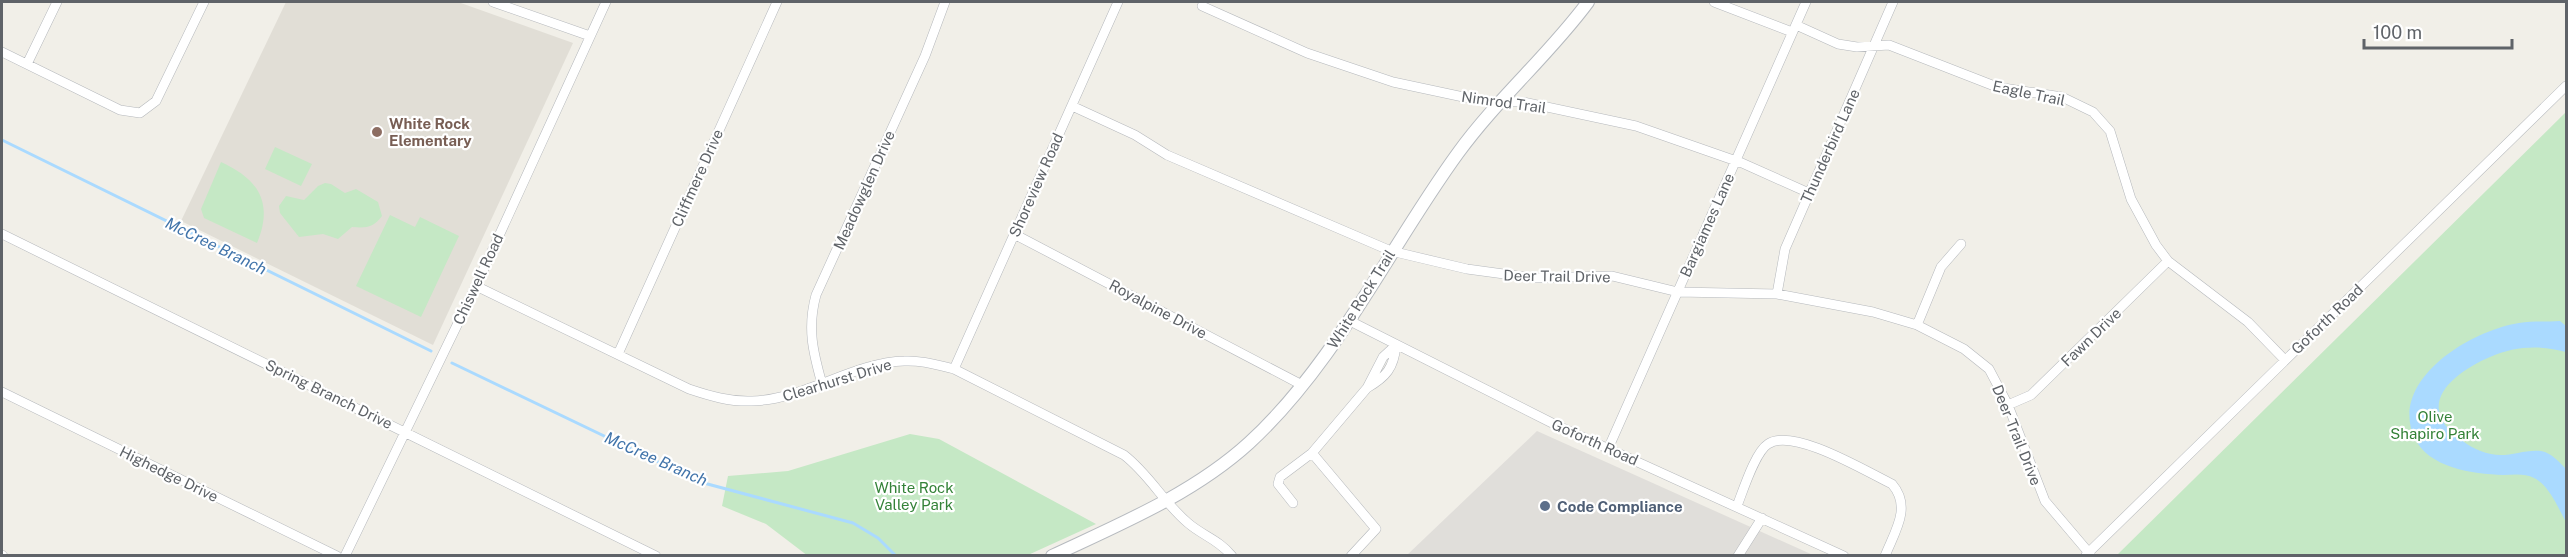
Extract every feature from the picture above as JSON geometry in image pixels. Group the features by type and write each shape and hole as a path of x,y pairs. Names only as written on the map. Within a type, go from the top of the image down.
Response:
{"street":[{"path":"27,64 57,2"},
{"path":"2,52 120,110 140,113 156,101 204,2"},
{"path":"493,2 590,36"},
{"name":"Chiswell Road","path":"345,555 476,286 606,2"},
{"name":"Cliffmere Drive","path":"618,354 777,2"},
{"name":"Meadowglen Drive","path":"822,384 811,346 810,327 816,295 925,56 945,2"},
{"name":"Shoreview Road","path":"954,369 1118,2"},
{"name":"White Rock Trail","path":"1052,555 1167,500 1243,448 1302,385 1350,321 1391,251 1460,150 1588,2"},
{"name":"Eagle Trail","path":"1714,2 1838,44 1857,47 1889,45 1997,87 2062,97 2093,112 2110,131 2134,207 2141,222 2168,261 2228,304 2285,360"},
{"name":"Bargiames Lane","path":"1608,449 1806,2"},
{"name":"Thunderbird Lane","path":"1777,294 1785,249 1893,2"},
{"name":"Nimrod Trail","path":"1202,6 1344,67 1393,82 1482,101 1523,102 1636,126 1735,161 1809,193"},
{"name":"Goforth Road","path":"2088,555 2566,86"},
{"name":"Deer Trail Drive","path":"1072,106 1135,135 1167,155 1391,251 1498,274 1533,278 1612,276 1678,292 1777,294 1873,312 1917,326 1978,358 1989,369 2008,405 2044,501 2088,555"},
{"name":"Spring Branch Drive","path":"2,234 656,555"},
{"name":"Royalpine Drive","path":"1014,234 1302,385"},
{"path":"1917,326 1941,267 1961,244"},
{"name":"Fawn Drive","path":"2008,405 2031,395 2168,261"},
{"name":"Clearhurst Drive","path":"476,286 689,389 735,401 772,399 902,361 933,363 954,369 1124,455 1145,474 1187,522 1218,540 1232,555"},
{"name":"Goforth Road","path":"1350,321 1608,449 1844,555"},
{"path":"1293,503 1278,484 1280,477 1312,453 1367,388 1384,378 1395,363 1396,345"},
{"name":"Highedge Drive","path":"2,392 337,555"},
{"path":"1737,506 1760,451 1768,443 1785,439 1808,444 1892,484 1898,491 1903,511 1885,555"},
{"path":"1312,453 1376,529 1351,555"},
{"path":"1738,555 1762,519"}],"shaded area":[{"name":"White Rock Elementary","path":"286,2 458,2 573,43 433,345 181,221"},
{"path":"1537,431 1813,555 1406,556"}],"green space":[{"name":"Olive Shapiro Park","path":"2566,112 2566,555 2116,556"},
{"path":"275,147 312,164 301,186 265,169"},
{"path":"221,162 245,176 259,194 264,215 257,243 204,218 201,209"},
{"path":"325,183 345,193 356,189 378,202 382,216 369,226 352,227 338,239 323,234 299,237 280,213 279,206 286,196 304,200 318,186"},
{"path":"390,215 415,227 420,217 459,236 421,317 356,286"},
{"name":"White Rock Valley Park","path":"910,434 939,439 1096,524 1028,555 808,556 766,524 722,506 728,476 788,471"}],"water":[{"path":"2560,321 2566,326 2566,352 2547,348 2528,348 2509,351 2477,363 2465,370 2445,389 2440,400 2439,411 2444,423 2455,435 2481,451 2504,455 2541,451 2555,458 2566,469 2566,522 2549,491 2530,476 2465,471 2430,456 2414,437 2409,416 2413,396 2424,377 2459,347 2500,328 2524,322"}],"waterway":[{"name":"McCree Branch","path":"2,140 431,351"},
{"name":"McCree Branch","path":"452,363 700,482 853,523 878,538 896,556"}],"place":[{"name":"White Rock Elementary","path":"377,132"},
{"name":"Code Compliance","path":"1545,506"}]}
